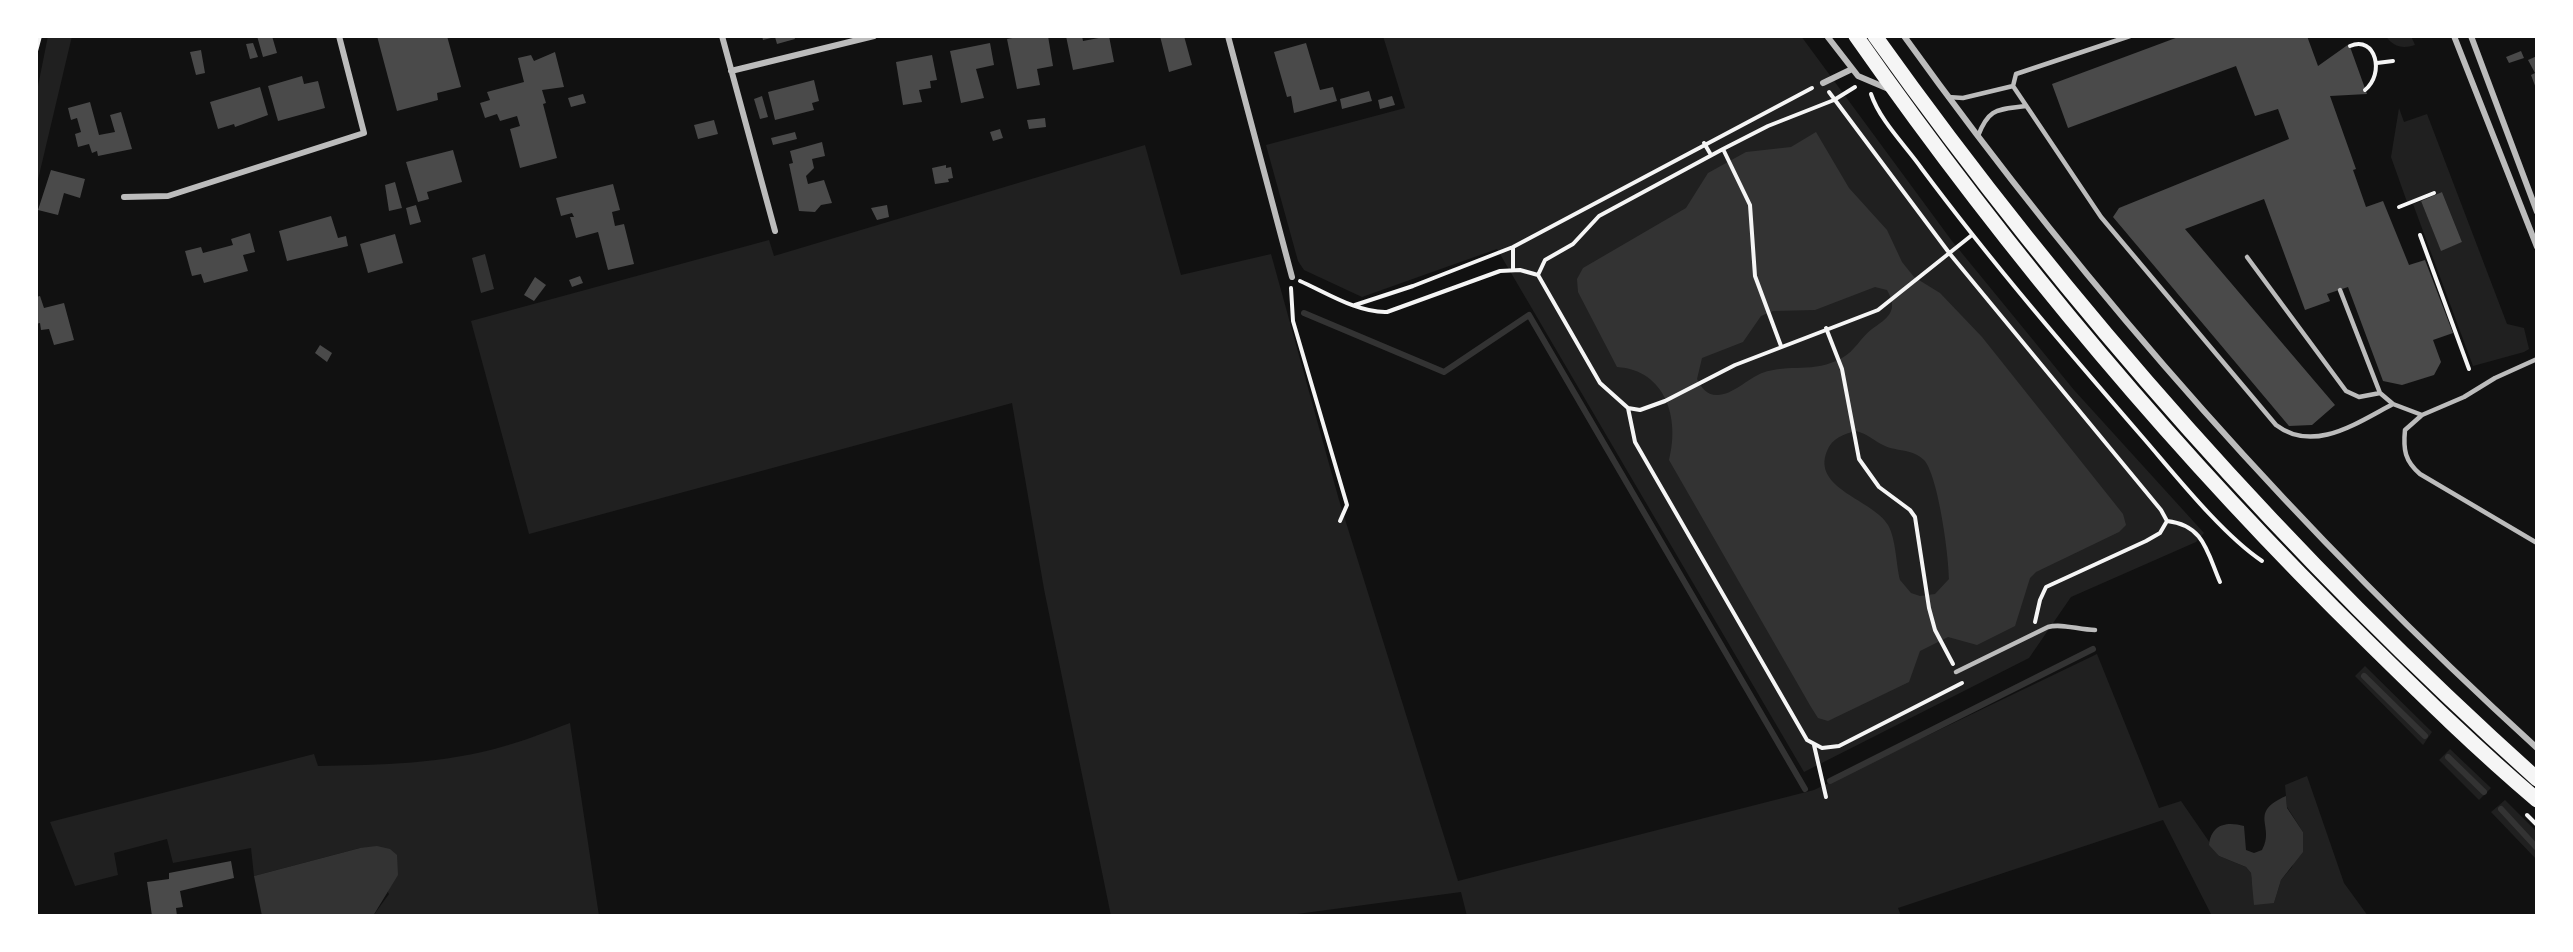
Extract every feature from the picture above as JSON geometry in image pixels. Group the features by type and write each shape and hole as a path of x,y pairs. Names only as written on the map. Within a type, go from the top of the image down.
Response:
{"main road":[{"path":"1856,36 2083,332 2197,464 2276,550 2354,628 2537,800"},
{"path":"1875,36 2047,266 2168,408 2354,608 2537,779"}],"street":[{"path":"124,197 168,196 364,133 339,36"},
{"path":"722,36 775,231"},
{"path":"731,71 874,36"},
{"path":"1228,36 1292,277"},
{"path":"1827,36 1852,69 1866,80 1896,91"},
{"path":"1904,36 1948,97 2093,283 2242,456 2367,586 2537,748"},
{"path":"2454,36 2537,248"},
{"path":"2471,36 2537,212"},
{"path":"1823,83 1852,69"},
{"path":"2529,226 2537,223"}],"lane":[{"path":"2130,36 2016,74 2013,86 2101,217 2287,434 2300,436 2336,433 2393,405"},
{"path":"1948,97 1971,96 2013,86"},
{"path":"1978,136 1984,118 1999,110 2026,106"},
{"path":"2247,257 2346,391 2359,397 2380,393"},
{"path":"2340,290 2380,393 2393,405 2422,415"},
{"path":"2537,359 2422,415 2405,430 2404,447 2407,463 2437,485 2537,543"},
{"path":"1956,672 2056,624 2074,629 2095,630"}],"path":[{"path":"36,51 40,36"},
{"path":"2358,36 2358,43"},
{"path":"2349,46 2358,43"},
{"path":"2358,43 2371,52 2377,63 2378,74 2374,83 2365,90"},
{"path":"2377,63 2393,61"},
{"path":"1538,275 1545,260 1574,244 1599,216 1711,155 1768,126 1834,100 1866,80"},
{"path":"1355,305 1513,247 1704,143 1823,83"},
{"path":"1834,100 1950,254 2161,510 2167,521 2193,528 2202,540 2220,582"},
{"path":"1704,143 1711,155"},
{"path":"1723,149 1739,179 1752,213 1754,266 1768,317 1781,346"},
{"path":"2399,207 2434,193"},
{"path":"1341,521 1347,505 1293,321 1290,295 1292,277 1373,312 1387,312 1494,273 1513,270 1538,275 1600,383 1628,408 1640,410 1665,401 1708,378 1781,346 1867,315 1888,303 1921,278 1972,235"},
{"path":"2420,235 2469,369"},
{"path":"1513,247 1513,270"},
{"path":"1826,328 1845,379 1859,459 1868,474 1915,517 1926,592 1935,630 1945,648"},
{"path":"1628,408 1635,442 1807,740 1813,745 1822,748 1839,746 1973,678"},
{"path":"2034,634 2038,608 2046,587 2146,541 2160,533 2167,521"},
{"path":"1813,745 1826,797"}],"shaded area":[{"path":"48,36 72,36 36,188 36,96"},
{"path":"1383,36 1801,36 1952,241 2074,390 2204,533 2196,542 2071,597 2029,658 1804,772 1497,249 1362,297 1304,270 1298,261 1266,145 1405,108"},
{"path":"2386,36 2411,36 2415,45 2399,46 2392,43"},
{"path":"2399,108 2404,122 2427,114 2507,324 2524,328 2529,349 2524,352 2473,366 2413,204 2421,201 2441,250 2462,242 2442,192 2435,195 2433,191 2407,202 2391,157"},
{"path":"1816,132 1849,188 1887,230 1902,262 1914,277 1940,293 1982,337 2123,514 2126,525 2119,532 2036,572 2030,578 2015,626 1977,645 1948,637 1920,651 1909,682 1828,721 1818,718 1811,707 1669,460 1672,429 1666,399 1647,377 1634,370 1617,367 1578,292 1577,279 1583,268 1686,208 1708,173 1746,152 1791,147","holes":["1875,287 1887,290 1892,309 1883,321 1868,332 1851,352 1842,358 1821,366 1772,370 1762,373 1734,390 1717,395 1704,390 1697,379 1702,358 1743,342 1761,316 1773,311 1815,310","1856,431 1886,446 1919,456 1929,468 1942,516 1949,579 1935,594 1920,596 1911,593 1900,580 1894,544 1888,525 1881,516 1836,485 1828,475 1824,464 1829,447 1839,437"]},
{"path":"1145,145 1181,275 1271,254 1339,500 1458,881 1814,790 2097,654 2159,808 2181,801 2219,856 2246,867 2251,873 2252,883 2274,903 2281,880 2292,867 2303,832 2287,807 2285,785 2307,776 2344,883 2368,916 2212,916 2163,820 1898,908 1901,916 1467,916 1461,892 1282,916 1111,916 1044,589 1012,403 529,534 471,321 769,240 774,256"},
{"path":"485,254 494,289 481,293 472,258"},
{"path":"2365,666 2432,732 2423,745 2355,676"},
{"path":"570,723 599,916 373,916 389,894 360,848 254,876 251,848 173,863 167,839 114,853 118,875 75,886 50,822 314,754 318,766 436,760 505,746"},
{"path":"2450,749 2491,788 2479,800 2439,760"},
{"path":"2286,796 2287,808 2303,832 2303,852 2281,880 2274,903 2254,905 2251,873 2246,867 2219,856 2209,845 2210,838 2216,828 2226,824 2244,826 2246,850 2254,853 2262,850 2266,834 2265,814 2274,802"},
{"path":"2505,800 2537,832 2537,860 2491,812"},
{"path":"377,846 390,849 397,855 398,875 373,916 262,916 254,876 360,848"}],"building":[{"path":"257,36 272,36 277,53 263,57"},
{"path":"377,36 447,36 461,87 437,93 438,100 397,111"},
{"path":"762,36 794,36 795,39 777,44 775,37 763,40"},
{"path":"1023,36 1048,36 1053,66 1037,69 1040,85 1017,89 1007,39"},
{"path":"1066,36 1082,36 1083,41 1109,36 1114,62 1073,70"},
{"path":"1160,36 1184,36 1192,65 1169,72"},
{"path":"2181,36 2307,36 2318,66 2349,44 2367,94 2330,96 2356,169 2353,170 2366,207 2383,201 2409,265 2425,260 2453,333 2433,340 2441,362 2434,375 2402,385 2383,381 2348,287 2327,294 2330,301 2305,310 2264,199 2185,229 2335,405 2312,425 2289,426 2113,217 2119,208 2289,139 2278,109 2255,116 2236,66 2068,128 2052,84"},
{"path":"253,43 258,57 250,59 246,44"},
{"path":"990,43 994,65 976,69 984,98 961,103 950,51"},
{"path":"1306,43 1320,90 1333,87 1337,101 1294,113 1291,96 1287,97 1274,52"},
{"path":"201,50 205,73 196,75 190,52"},
{"path":"2521,51 2524,58 2509,63 2506,57"},
{"path":"555,52 564,87 542,90 546,103 543,104 557,158 520,168 510,129 520,126 517,116 500,121 497,114 485,118 480,103 490,100 487,92 524,82 518,58 531,55 534,61"},
{"path":"932,55 937,80 930,81 931,88 919,90 922,102 903,105 896,62"},
{"path":"2537,56 2537,91 2531,75 2535,73 2528,60"},
{"path":"302,76 304,84 318,81 325,108 278,121 268,86"},
{"path":"814,80 819,101 812,103 814,110 775,120 768,92"},
{"path":"260,87 268,115 235,127 234,124 218,129 210,102"},
{"path":"1369,91 1372,101 1342,109 1340,99"},
{"path":"583,94 586,103 571,107 568,98"},
{"path":"762,96 768,117 760,119 754,99"},
{"path":"1392,96 1395,105 1380,109 1378,100"},
{"path":"90,102 99,135 115,132 110,115 121,112 132,149 98,156 97,151 92,153 89,144 78,147 75,134 81,132 77,118 71,120 68,108"},
{"path":"1045,118 1046,127 1029,129 1027,120"},
{"path":"714,120 718,134 698,139 694,125"},
{"path":"1000,129 1003,138 993,141 990,132"},
{"path":"795,132 797,139 773,145 771,138"},
{"path":"822,142 825,156 812,159 814,168 806,176 808,184 824,180 832,203 821,205 815,212 799,211 789,164 793,163 790,151"},
{"path":"453,150 462,182 427,192 429,199 418,202 406,162"},
{"path":"946,165 946,168 951,167 953,178 948,179 949,182 935,184 932,168"},
{"path":"51,170 85,179 80,198 64,193 58,215 38,210"},
{"path":"395,182 402,208 389,211 385,185"},
{"path":"613,184 620,210 612,212 615,226 624,224 634,264 608,270 598,232 576,238 570,217 574,217 572,213 561,216 556,198"},
{"path":"2442,192 2462,242 2441,251 2421,201"},
{"path":"416,205 421,222 410,225 406,208"},
{"path":"887,205 889,217 877,220 871,208"},
{"path":"331,216 338,238 346,236 348,246 287,261 279,231"},
{"path":"250,233 255,252 243,255 248,271 204,283 201,274 192,276 185,251 201,247 203,253 233,245 231,239"},
{"path":"395,234 403,263 368,273 360,244"},
{"path":"580,276 583,283 572,287 569,280"},
{"path":"535,277 546,285 534,301 524,295"},
{"path":"40,296 44,308 64,303 74,340 54,345 49,329 41,330 40,323 36,324 36,297"},
{"path":"320,345 332,353 327,362 315,353"},
{"path":"231,861 234,878 180,891 183,907 176,908 177,916 152,916 147,882 169,879 169,873"}],"waterway":[{"path":"1304,313 1444,372 1529,315 1805,789"},
{"path":"1830,781 2093,649"},
{"path":"2364,676 2425,736"},
{"path":"2448,757 2484,792"},
{"path":"2501,809 2537,848"}]}
